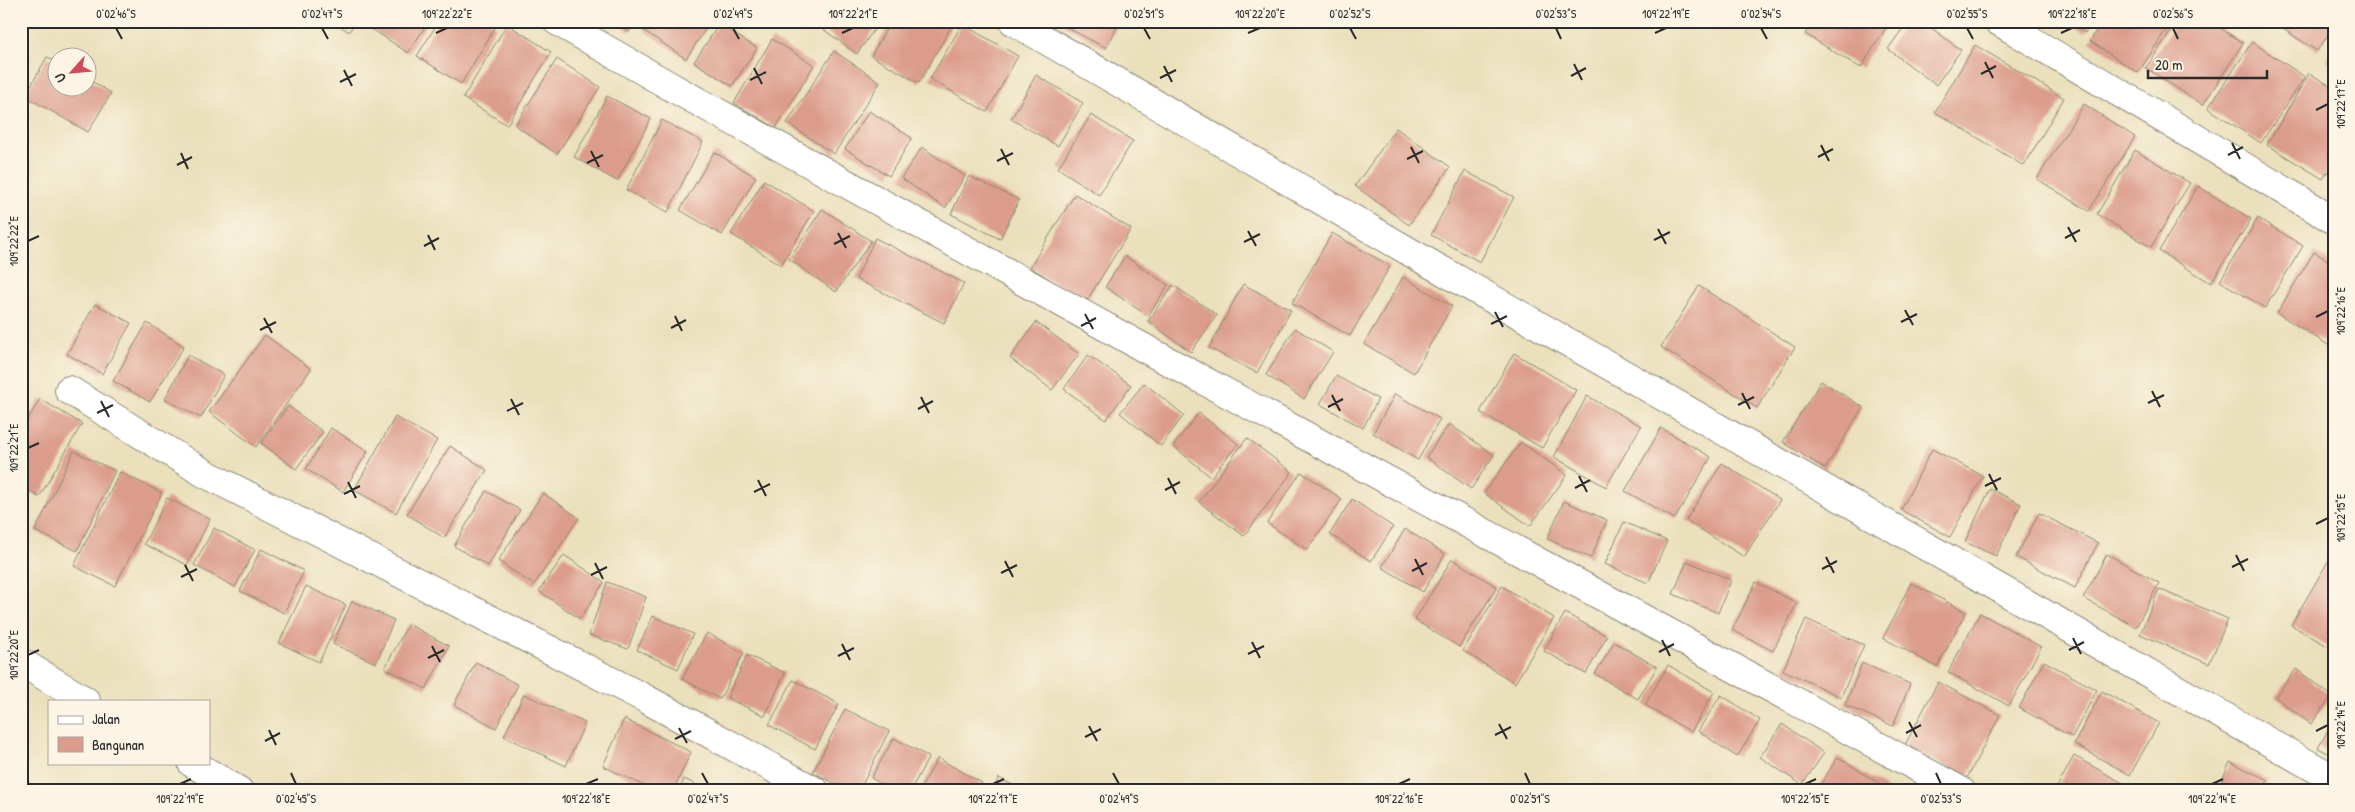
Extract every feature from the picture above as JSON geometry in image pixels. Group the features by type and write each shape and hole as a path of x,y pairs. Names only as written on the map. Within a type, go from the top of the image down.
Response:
{"street":[{"path":"557,21 675,89 1153,353 1961,791"},
{"path":"1012,21 1422,259 2334,779"},
{"path":"1998,21 2334,220"},
{"path":"69,390 204,473 646,699 815,791"},
{"path":"21,662 84,700"},
{"path":"194,764 238,791"}],"building":[{"path":"333,21 356,21 349,32"},
{"path":"372,21 429,21 408,53 369,27"},
{"path":"439,21 487,21 496,26 461,84 417,56"},
{"path":"614,21 637,21 629,32"},
{"path":"649,21 711,21 686,59 643,30"},
{"path":"812,21 880,21 857,54"},
{"path":"891,21 941,21 951,27 919,83 871,56"},
{"path":"1066,21 1120,21 1106,48 1064,26"},
{"path":"1812,21 1890,21 1861,68 1805,34"},
{"path":"1908,21 1922,21 1961,50 1936,85 1888,49"},
{"path":"2067,21 2093,21 2085,33"},
{"path":"2103,21 2166,21 2170,24 2138,73 2090,41"},
{"path":"2177,21 2210,21 2243,43 2203,105 2146,68"},
{"path":"2271,21 2334,21 2334,26 2317,51"},
{"path":"507,24 551,52 507,125 463,98"},
{"path":"719,24 757,48 732,86 694,62"},
{"path":"962,24 1018,56 987,112 930,79"},
{"path":"772,39 814,65 776,128 734,103"},
{"path":"2252,42 2305,77 2261,143 2208,108"},
{"path":"1975,45 2064,98 2024,166 1935,112"},
{"path":"2334,48 2334,66 2326,61"},
{"path":"834,51 880,82 834,154 787,123"},
{"path":"47,57 48,98 98,98 98,85 111,93 88,132 25,96"},
{"path":"557,59 600,87 557,154 515,125"},
{"path":"2309,73 2334,88 2334,162 2323,179 2267,145"},
{"path":"1036,75 1083,103 1058,146 1011,119"},
{"path":"607,96 651,119 617,181 574,157"},
{"path":"2084,104 2135,137 2089,211 2037,179"},
{"path":"869,111 912,138 889,176 845,149"},
{"path":"1091,115 1133,141 1099,195 1058,168"},
{"path":"662,120 703,142 668,212 626,190"},
{"path":"1396,128 1450,167 1409,225 1355,186"},
{"path":"922,147 965,176 945,208 901,178"},
{"path":"2135,150 2190,183 2151,247 2097,214"},
{"path":"714,152 756,177 722,235 680,210"},
{"path":"1465,171 1514,197 1480,262 1431,235"},
{"path":"969,176 1019,200 1000,239 951,214"},
{"path":"764,180 814,211 781,265 731,234"},
{"path":"2198,186 2251,219 2211,283 2159,251"},
{"path":"1075,194 1131,229 1086,302 1030,267"},
{"path":"822,209 871,241 836,292 789,259"},
{"path":"2258,218 2303,246 2265,308 2220,281"},
{"path":"1332,233 1390,266 1350,336 1292,303"},
{"path":"875,238 964,283 944,323 856,279"},
{"path":"2314,252 2334,264 2333,348 2277,313"},
{"path":"1125,256 1168,285 1148,316 1105,287"},
{"path":"1403,277 1452,306 1414,373 1364,344"},
{"path":"1243,284 1291,310 1257,373 1209,348"},
{"path":"1173,285 1217,315 1191,352 1148,321"},
{"path":"1699,286 1795,347 1757,408 1661,347"},
{"path":"95,304 131,323 102,374 67,354"},
{"path":"1036,322 1079,354 1052,390 1010,358"},
{"path":"147,323 184,346 150,402 113,381"},
{"path":"1295,328 1333,352 1304,399 1266,375"},
{"path":"265,335 311,369 256,447 209,412"},
{"path":"1514,353 1576,390 1542,448 1480,412"},
{"path":"188,355 224,375 201,418 165,399"},
{"path":"1088,355 1131,385 1106,420 1064,389"},
{"path":"1336,376 1378,399 1363,428 1320,404"},
{"path":"1821,381 1863,407 1825,469 1783,442"},
{"path":"1144,383 1184,415 1161,446 1120,413"},
{"path":"1395,394 1440,419 1418,460 1373,433"},
{"path":"1587,396 1641,426 1606,487 1554,457"},
{"path":"40,399 82,424 39,497 21,486 21,430"},
{"path":"288,406 323,432 296,469 261,443"},
{"path":"1199,413 1238,444 1211,477 1173,446"},
{"path":"395,417 437,440 396,513 354,490"},
{"path":"1449,424 1494,455 1471,489 1426,457"},
{"path":"331,428 368,451 343,492 306,469"},
{"path":"1661,428 1711,457 1675,519 1625,491"},
{"path":"1247,438 1292,472 1244,536 1199,502"},
{"path":"1521,442 1567,475 1530,526 1484,493"},
{"path":"450,446 487,470 444,538 407,514"},
{"path":"1932,449 1983,476 1950,537 1901,510"},
{"path":"74,451 115,471 77,551 35,531"},
{"path":"1722,463 1780,500 1744,557 1686,520"},
{"path":"120,472 162,493 115,586 74,566"},
{"path":"1301,472 1342,499 1307,550 1267,523"},
{"path":"1990,489 2021,504 1996,556 1965,542"},
{"path":"486,491 520,510 488,566 454,546"},
{"path":"543,493 579,518 534,585 498,561"},
{"path":"167,498 210,519 187,565 144,544"},
{"path":"1352,499 1393,527 1371,561 1330,534"},
{"path":"1564,501 1607,520 1591,558 1547,539"},
{"path":"2039,513 2098,543 2075,588 2016,557"},
{"path":"1624,522 1667,541 1648,583 1605,564"},
{"path":"214,528 255,550 235,587 194,565"},
{"path":"1405,529 1445,554 1423,592 1382,567"},
{"path":"261,549 304,571 284,613 240,591"},
{"path":"2107,554 2159,583 2136,627 2083,598"},
{"path":"564,555 604,582 580,619 539,591"},
{"path":"2330,558 2334,560 2334,650 2291,625"},
{"path":"1452,559 1497,587 1459,647 1415,620"},
{"path":"1687,561 1731,580 1718,613 1673,594"},
{"path":"607,582 646,597 628,649 589,635"},
{"path":"1756,582 1797,603 1773,651 1732,630"},
{"path":"1911,583 1966,612 1937,667 1883,638"},
{"path":"306,586 346,605 319,662 279,643"},
{"path":"1502,586 1554,618 1515,683 1463,651"},
{"path":"2159,589 2228,619 2209,664 2140,634"},
{"path":"352,601 394,620 376,663 333,644"},
{"path":"1565,613 1607,636 1586,674 1544,651"},
{"path":"1980,613 2041,647 2009,706 1948,672"},
{"path":"653,616 693,634 678,669 637,650"},
{"path":"1806,619 1864,645 1841,697 1783,670"},
{"path":"408,624 449,646 426,689 385,668"},
{"path":"707,633 744,653 720,699 682,679"},
{"path":"1614,642 1657,667 1638,699 1595,674"},
{"path":"747,655 785,673 765,716 727,698"},
{"path":"2044,661 2097,690 2072,737 2019,708"},
{"path":"476,662 518,685 496,728 454,705"},
{"path":"1862,663 1910,684 1893,726 1845,705"},
{"path":"1668,665 1714,692 1691,732 1645,705"},
{"path":"2296,669 2332,696 2311,724 2275,697"},
{"path":"793,680 839,704 815,749 769,725"},
{"path":"1938,682 2000,715 1967,778 1905,745"},
{"path":"2102,691 2159,723 2130,775 2074,744"},
{"path":"524,694 585,723 566,766 504,736"},
{"path":"1721,695 1760,720 1737,757 1698,731"},
{"path":"845,709 889,731 859,791 849,791 813,772"},
{"path":"624,719 691,752 673,791 655,791 603,766"},
{"path":"2334,720 2334,756 2318,748"},
{"path":"1782,724 1824,753 1802,785 1760,757"},
{"path":"894,738 929,757 910,791 893,791 871,778"},
{"path":"2074,756 2137,791 2055,791"},
{"path":"1838,757 1886,788 1884,791 1817,790"},
{"path":"938,758 982,783 977,791 919,791"},
{"path":"2230,762 2268,780 2263,791 2217,791"},
{"path":"999,778 1024,791 992,791"},
{"path":"684,779 709,791 679,791"},
{"path":"24,781 40,791 21,791"}]}
